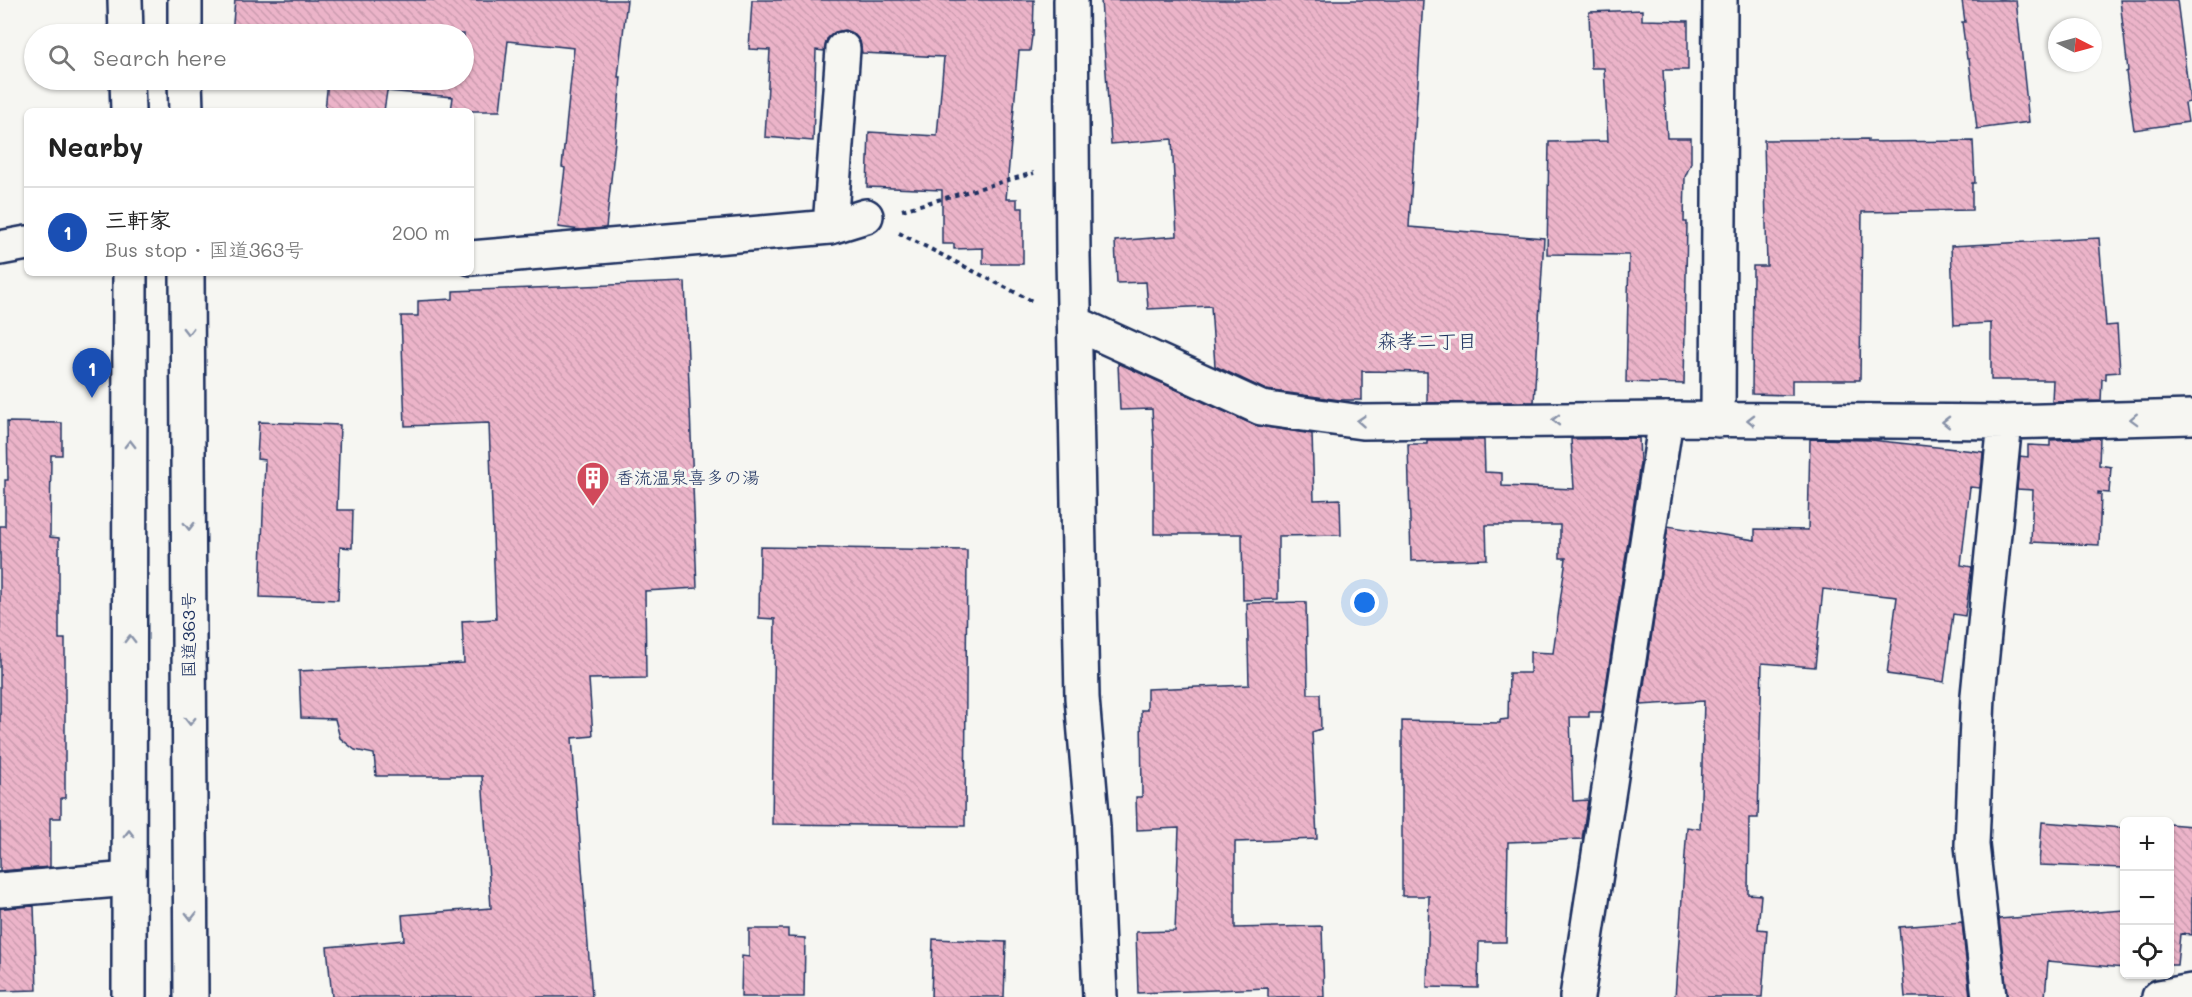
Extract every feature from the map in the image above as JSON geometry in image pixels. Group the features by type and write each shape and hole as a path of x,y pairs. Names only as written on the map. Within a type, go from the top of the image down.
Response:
{"main road":[{"path":"125,0 126,24"},
{"path":"184,0 185,24"},
{"path":"1071,0 1082,698 1093,827 1100,997"},
{"path":"1718,420 1720,0"},
{"path":"830,227 843,49"},
{"path":"127,90 128,108"},
{"path":"185,90 186,108"},
{"path":"474,258 830,227 866,216"},
{"path":"0,248 24,244"},
{"path":"129,997 130,276"},
{"name":"国道363号","path":"187,276 191,997"},
{"path":"1075,323 1261,408 1362,422 1666,419 2005,422 2192,417"},
{"path":"1577,997 1666,419"},
{"path":"1989,997 1972,844 1977,695 2005,422"},
{"path":"0,890 129,879"},
{"path":"2159,997 2192,991"}],"path":[{"path":"866,216 897,211 1072,162"},
{"path":"866,216 1075,323"}],"building":[{"path":"235,0 627,0 618,77 621,77 606,228 581,230 558,227 574,48 508,41 500,111 451,108 453,97 387,91 384,108 325,108 327,90 474,90 474,24 233,24"},
{"path":"752,0 1034,0 1033,36 1030,51 1019,51 1006,199 1017,199 1017,208 1023,208 1023,264 983,264 983,248 954,249 954,244 942,244 942,190 867,187 869,132 937,136 944,57 862,53 860,41 854,34 845,30 835,32 827,39 824,51 816,50 813,141 765,137 770,50 749,49"},
{"path":"1101,0 1423,0 1409,227 1544,238 1534,402 1427,403 1427,372 1362,371 1362,400 1340,400 1266,390 1215,366 1211,306 1148,309 1146,282 1117,283 1115,241 1177,236 1172,139 1111,144"},
{"path":"1962,0 2016,0 2029,122 1977,129 1962,22 1965,22"},
{"path":"2120,0 2177,0 2190,102 2185,103 2188,122 2134,130"},
{"path":"1642,10 1642,20 1688,21 1688,70 1663,70 1667,138 1691,138 1691,163 1685,177 1684,222 1687,222 1684,384 1626,382 1629,255 1547,254 1549,142 1608,141 1604,68 1591,68 1589,12"},
{"path":"1868,139 1868,142 1973,141 1975,183 1972,183 1972,210 1862,212 1860,380 1792,380 1792,395 1752,394 1753,266 1767,266 1764,140"},
{"path":"2099,238 2106,326 2117,325 2120,372 2106,373 2106,379 2102,379 2101,401 2052,402 2053,380 1991,380 1991,323 1954,325 1951,246"},
{"path":"685,282 697,588 645,591 646,678 589,679 593,736 572,738 592,997 332,997 327,947 404,940 402,915 491,908 482,776 376,776 374,754 355,750 340,738 335,719 301,718 299,671 464,663 462,621 496,619 489,423 405,426 401,316 418,316 418,301 453,299 453,291"},
{"path":"1118,363 1254,425 1312,434 1314,500 1340,499 1341,535 1278,536 1278,599 1243,600 1242,534 1154,534 1152,409 1120,410"},
{"path":"7,422 62,423 62,455 51,455 50,537 59,538 59,639 65,639 65,798 61,798 61,818 50,818 50,867 0,871 0,526 5,526 5,480 8,480"},
{"path":"259,422 340,425 337,510 353,510 352,548 340,547 338,600 260,597 265,460 257,459"},
{"path":"1639,438 1640,463 1602,712 1589,712 1589,717 1570,717 1573,801 1588,800 1582,839 1508,842 1506,942 1479,942 1478,988 1427,987 1429,896 1402,896 1402,721 1500,723 1500,720 1508,719 1509,673 1530,673 1530,652 1553,653 1566,558 1560,558 1560,525 1486,525 1487,559 1411,561 1408,444 1427,444 1427,440 1484,440 1485,472 1502,473 1502,486 1574,489 1571,439"},
{"path":"2100,438 2099,465 2111,467 2109,493 2098,492 2101,494 2099,545 2031,542 2033,490 2017,489 2020,456 2028,457 2028,445 2050,446 2050,440"},
{"path":"1810,439 1871,440 1983,452 1980,488 1970,487 1961,565 1972,567 1965,616 1953,614 1944,682 1887,674 1897,597 1823,589 1815,667 1762,663 1758,818 1749,818 1748,894 1761,895 1758,929 1767,930 1762,997 1675,997 1687,827 1700,829 1704,701 1641,705 1668,526 1755,540 1755,529 1808,530"},
{"path":"760,547 967,550 965,826 772,824 775,619 759,618"},
{"path":"1306,602 1308,694 1320,694 1321,729 1312,732 1317,839 1235,842 1235,928 1322,926 1324,997 1268,997 1268,988 1138,993 1136,932 1175,931 1179,828 1137,830 1136,797 1142,797 1141,710 1147,710 1147,689 1249,685 1247,603"},
{"path":"2042,822 2120,828 2120,868 2039,865"},
{"path":"2174,824 2192,826 2192,935 2180,934 2177,965 2174,965"},
{"path":"34,906 37,990 0,991 0,908"},
{"path":"2120,910 2120,968 2048,961 2045,997 2007,997 1999,919"},
{"path":"1962,922 1970,997 1905,997 1899,927"},
{"path":"749,929 788,929 788,937 805,938 804,997 741,997 742,956 749,957"},
{"path":"933,939 1006,942 1004,997 931,997"}],"place":[{"name":"三軒家","path":"92,398"},
{"name":"香流温泉喜多の湯","path":"593,507"}],"district":[{"name":"森孝二丁目","path":"1427,341"}]}
